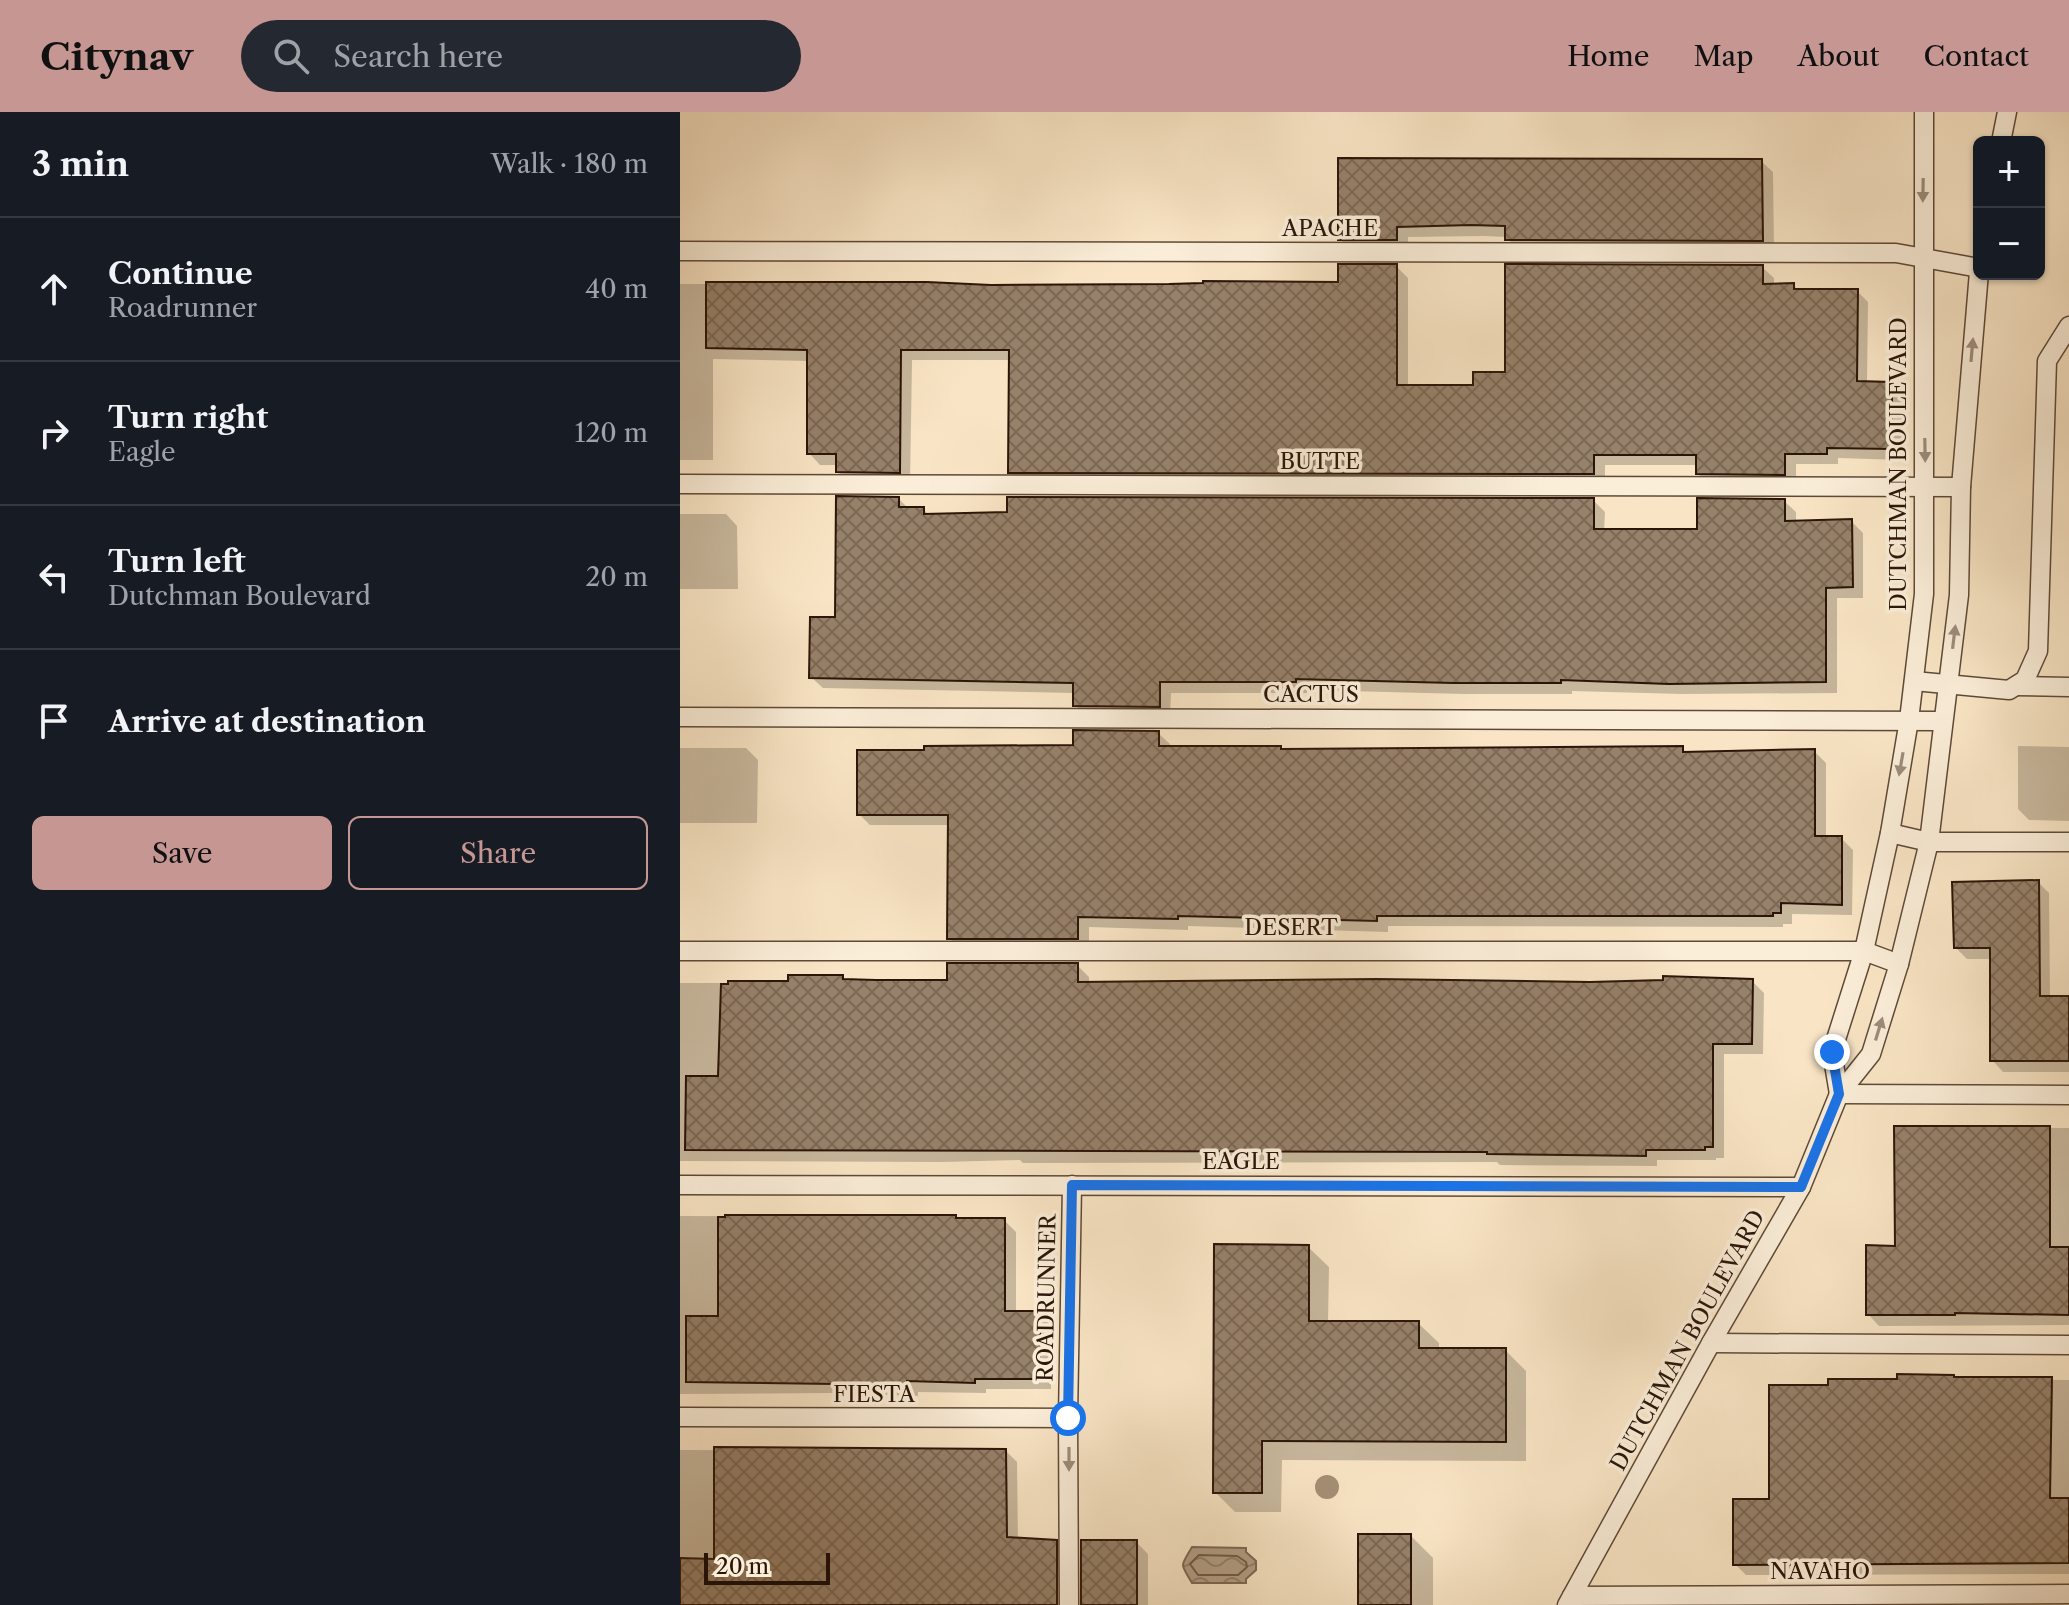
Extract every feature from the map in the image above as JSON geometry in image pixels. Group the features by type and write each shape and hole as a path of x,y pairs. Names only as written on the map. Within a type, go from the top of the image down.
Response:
{"lane":[{"name":"DUTCHMAN BOULEVARD","path":"1839,1094 1832,1052 1864,951 1890,833 1909,720 1924,594 1924,112"},
{"path":"2002,136 2007,112"},
{"name":"APACHE","path":"680,251 1896,253 1973,269"},
{"name":"DUTCHMAN BOULEVARD","path":"1569,1601 1801,1187 1839,1094 1871,1054 1899,964 1929,842 1959,595 1961,487 1978,280"},
{"path":"1914,681 2009,690 2025,680 2038,651 2047,361 2069,326"},
{"name":"BUTTE","path":"680,484 1961,487"},
{"path":"2016,686 2069,687"},
{"name":"CACTUS","path":"680,717 1942,721"},
{"path":"1890,833 1929,842 2069,842"},
{"name":"DESERT","path":"680,951 1864,951 1899,964"},
{"path":"1839,1094 2069,1095"},
{"name":"EAGLE","path":"680,1185 1801,1187"},
{"name":"ROADRUNNER","path":"1069,1605 1072,1185"},
{"path":"1711,1343 2069,1345"},
{"name":"FIESTA","path":"680,1417 1068,1418"},
{"name":"NAVAHO","path":"1569,1601 2069,1594"}],"water":[{"path":"1192,1547 1246,1548 1246,1552 1256,1561 1256,1570 1246,1579 1246,1583 1192,1583 1183,1565"}],"building":[{"path":"1338,158 1762,159 1763,241 1505,240 1505,226 1471,225 1397,227 1397,240 1338,240"},
{"path":"1338,264 1397,264 1397,385 1473,385 1473,372 1505,372 1505,264 1763,265 1763,284 1794,283 1794,289 1858,289 1857,381 1892,382 1892,449 1827,448 1827,454 1785,454 1785,475 1696,474 1696,455 1594,455 1594,474 1008,473 1009,350 901,350 900,473 836,472 836,454 807,454 807,350 706,348 706,282 991,285 1338,282"},
{"path":"836,496 899,497 899,507 924,507 924,514 1007,512 1007,497 1594,498 1594,529 1697,529 1697,498 1785,499 1785,521 1852,519 1853,587 1826,588 1826,682 1669,684 1561,680 1561,683 1453,683 1296,679 1296,682 1160,682 1160,707 1073,706 1073,683 809,678 810,617 835,617"},
{"path":"1073,730 1159,731 1159,746 1281,746 1281,749 1683,746 1683,752 1815,749 1815,836 1842,836 1842,905 1781,903 1781,913 1773,913 1773,916 1377,916 1377,921 1078,917 1078,939 947,939 948,815 857,815 857,750 924,750 924,746 1073,745"},
{"path":"2039,880 2040,996 2069,996 2069,1061 1990,1061 1990,948 1954,948 1952,882"},
{"path":"947,963 1078,963 1078,982 1377,979 1590,982 1663,980 1663,976 1753,979 1752,1044 1713,1044 1713,1147 1705,1147 1705,1150 1646,1150 1646,1156 1487,1152 685,1150 686,1076 718,1076 721,984 728,984 728,981 788,981 788,975 947,980"},
{"path":"1894,1126 2050,1126 2050,1247 2069,1247 2069,1315 1866,1315 1866,1245 1895,1246"},
{"path":"956,1215 956,1218 1005,1218 1005,1311 1040,1311 1040,1379 975,1379 975,1383 907,1381 907,1385 686,1382 686,1316 718,1316 718,1217"},
{"path":"1214,1244 1309,1245 1309,1321 1419,1321 1419,1348 1506,1348 1506,1442 1262,1441 1262,1493 1213,1493"},
{"path":"1897,1374 2052,1377 2050,1498 2069,1498 2069,1563 1733,1565 1733,1499 1769,1499 1769,1385 1828,1385 1828,1379 1897,1379"},
{"path":"714,1447 1006,1449 1007,1537 1057,1540 1057,1605 680,1605 680,1558 714,1559"},
{"path":"1358,1534 1411,1534 1411,1605 1358,1605"},
{"path":"1081,1540 1137,1540 1137,1605 1081,1605"}],"route":[{"path":"1068,1418 1072,1185 1801,1187 1839,1094 1832,1052"}]}
